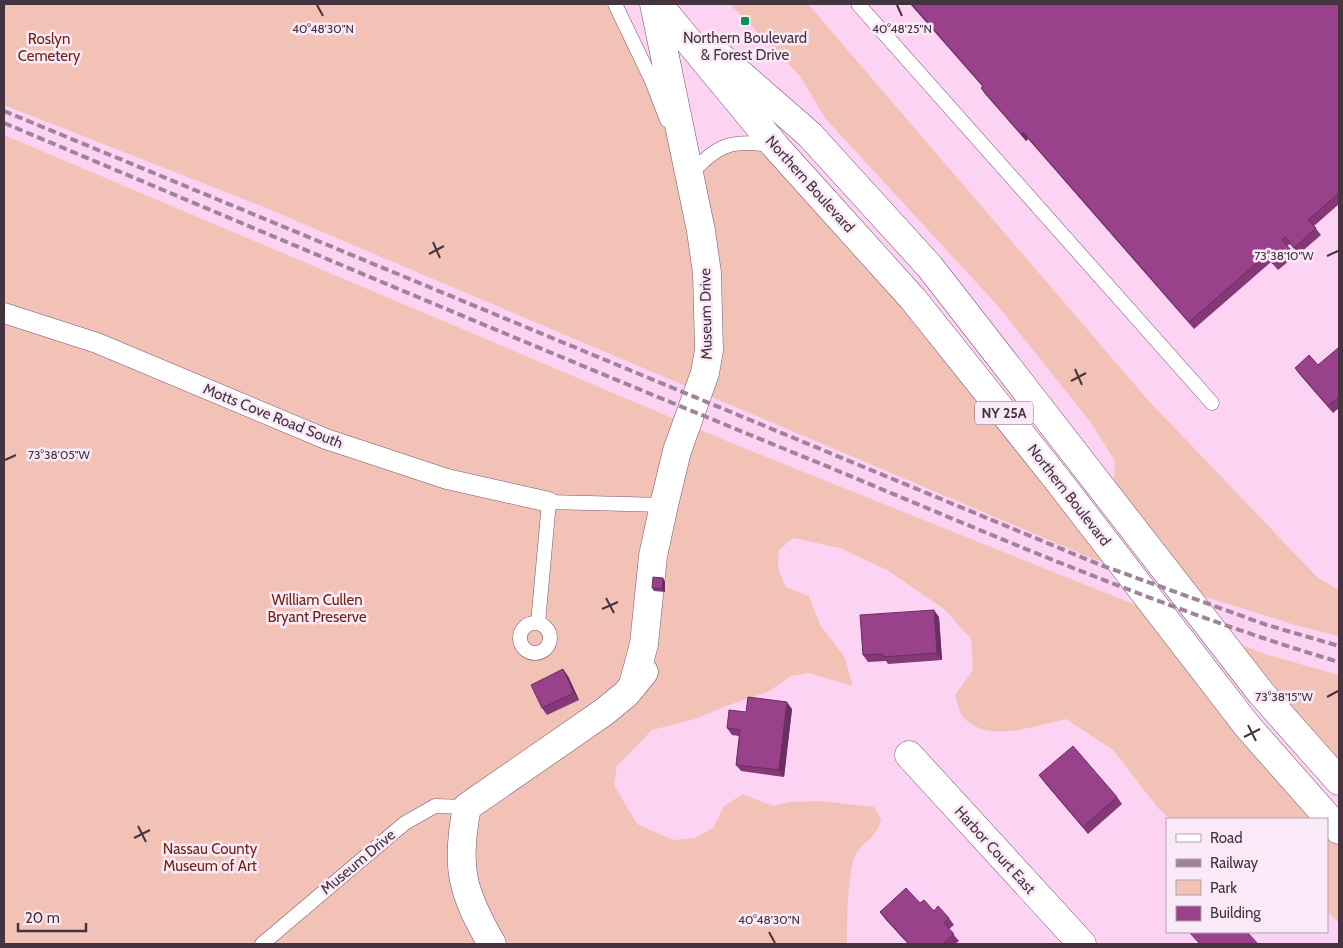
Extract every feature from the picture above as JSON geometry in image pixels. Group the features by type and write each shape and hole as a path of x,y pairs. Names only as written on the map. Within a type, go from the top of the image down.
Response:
{"main road":[{"name":"Museum Drive","path":"467,808 604,712 626,694 633,685 644,644 653,556 664,505 677,451 705,373 709,350 707,273 654,4"},
{"name":"Northern Boulevard","path":"659,4 776,147 913,299 1056,478 1248,727 1339,830"},
{"name":"Northern Boulevard","path":"659,4 810,135 930,266 1261,692 1339,781"},
{"name":"Harbor Court East","path":"909,756 1082,944"},
{"path":"467,808 461,838 464,886 474,913 492,944"}],"street":[{"name":"Motts Cove Road South","path":"4,312 97,343 326,439 447,479 549,502"}],"lane":[{"path":"615,4 652,81 689,177 714,151 726,145 753,142 776,147"},
{"path":"858,4 1212,403"},
{"path":"538,623 549,502 664,505"},
{"name":"Museum Drive","path":"262,944 405,823 435,806 467,808"}],"green space":[{"name":"Roslyn Cemetery","path":"4,4 612,4 688,178 724,149 776,148 1126,569 1094,559 261,206 4,105"},
{"path":"730,4 808,4 1147,399 1318,578 1339,590 1339,636 1295,625 1181,589 1113,500 1115,461 1092,424 998,306 825,118 800,76"},
{"name":"William Cullen Bryant Preserve","path":"4,135 729,442 1161,615 1339,829 1339,923 1328,912 1328,818 1169,818 1158,808 1113,750 1066,719 1013,731 999,732 985,730 973,725 963,717 955,695 973,670 971,639 944,609 887,570 840,548 793,538 779,550 778,568 786,587 809,596 820,625 844,656 853,686 808,673 791,676 768,692 695,719 652,730 617,766 614,785 637,824 673,840 694,838 713,828 724,806 743,794 773,806 789,802 820,801 874,807 881,820 879,826 856,854 851,872 848,898 847,944 4,944"},
{"path":"1219,636 1268,655 1339,675 1339,779"}],"building":[{"path":"912,4 1339,4 1339,193 1308,220 1316,228 1294,248 1285,237 1282,240 1290,249 1273,264 1266,255 1189,322 1023,132 1021,134 981,88 983,86"},
{"path":"1338,348 1339,397 1328,406 1295,368 1309,355 1318,365"},
{"path":"653,577 663,578 662,589 652,588"},
{"path":"934,610 937,653 883,657 883,654 863,655 860,615"},
{"path":"563,669 574,693 542,708 531,685"},
{"path":"748,697 787,702 779,770 736,765 740,730 727,728 729,710 746,712"},
{"path":"1073,746 1117,797 1083,827 1039,775"},
{"path":"906,888 920,903 924,900 934,911 938,906 949,918 944,923 954,934 943,944 909,944 880,912"},
{"path":"1190,933 1248,933 1258,944 1200,944"}],"railway":[{"path":"4,111 1098,564 1267,625 1339,646"},
{"path":"4,123 513,337 1076,569 1207,619 1339,662"}],"place":[{"name":"Northern Boulevard & Forest Drive","path":"745,21"}],"park label":[{"name":"Nassau County Museum of Art","path":"210,858"}]}
